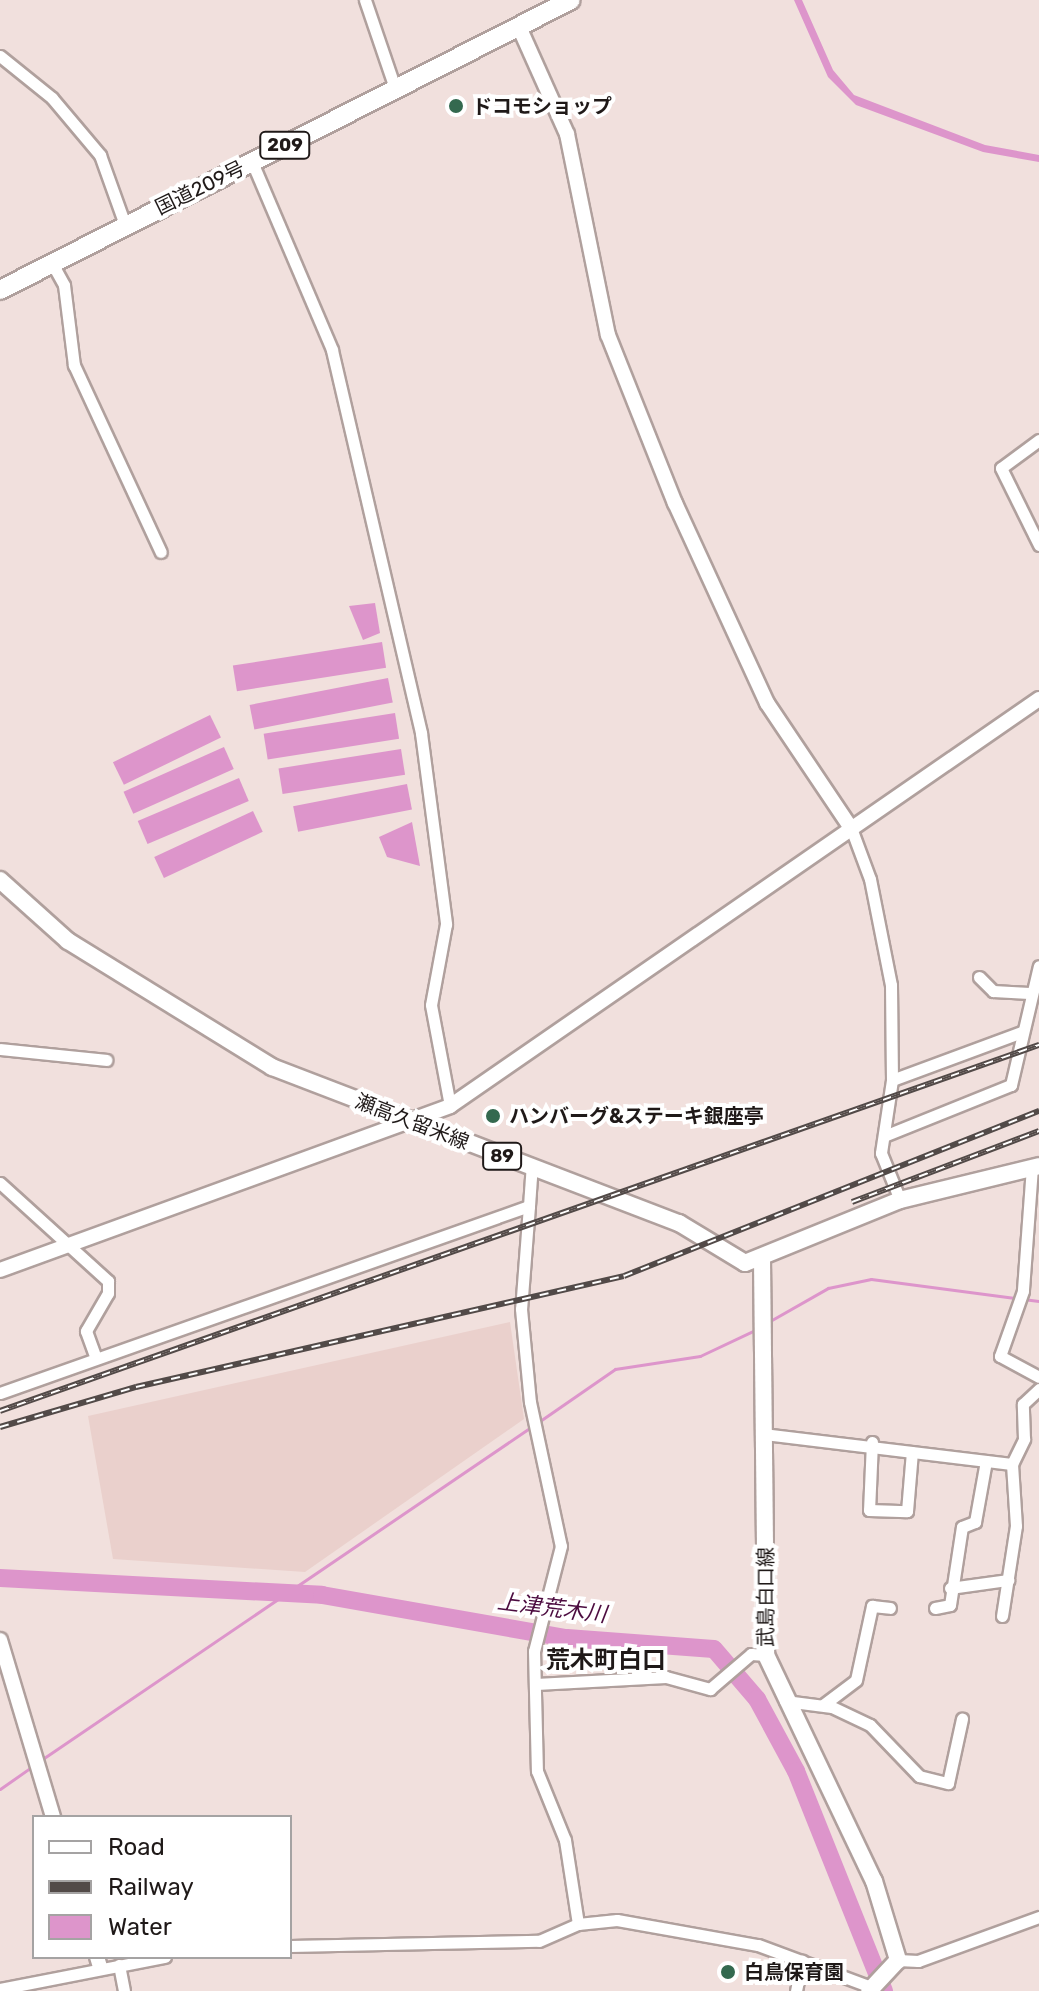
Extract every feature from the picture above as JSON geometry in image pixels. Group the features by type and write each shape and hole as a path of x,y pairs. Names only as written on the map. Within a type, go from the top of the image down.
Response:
{"highway":[{"name":"国道209号","path":"0,290 395,88 520,29 571,0"}],"main road":[{"name":"瀬高久留米線","path":"0,880 68,941 272,1067 697,1231 745,1263 762,1259"},
{"path":"762,1259 900,1200 1036,1166"},
{"name":"武島白口線","path":"762,1259 764,1434 758,1654 874,1881 895,1964"},
{"path":"870,1989 895,1964"}],"street":[{"path":"365,0 395,88"},
{"path":"520,29 567,134 608,335 675,503 767,703 851,828 889,973 892,1080 881,1153 900,1200"},
{"path":"0,56 52,98 100,155 125,225"},
{"path":"252,162 332,350 421,733 446,924 431,1005 450,1106"},
{"path":"53,265 64,285 74,365 161,552"},
{"path":"1039,440 1001,468 1039,545"},
{"path":"0,1270 416,1124 450,1106 1039,699"},
{"path":"884,1136 1005,1090 1039,966"},
{"path":"979,977 993,991 1033,991"},
{"path":"892,1080 1022,1032"},
{"path":"0,1049 106,1060"},
{"path":"1036,1166 1030,1249 1000,1356 1039,1377"},
{"path":"532,1167 521,1309 530,1402 561,1546 534,1651 537,1771 565,1840 578,1924"},
{"path":"0,1183 110,1287 86,1331 96,1358"},
{"path":"0,1393 529,1206"},
{"path":"1002,1616 1016,1526 1012,1464 1024,1439 1023,1404 1039,1389"},
{"path":"764,1434 872,1442 912,1452 1012,1464"},
{"path":"872,1442 869,1510 907,1511 912,1452"},
{"path":"935,1608 950,1605 950,1588 986,1461"},
{"path":"950,1588 1008,1580"},
{"path":"823,1705 856,1680 872,1606 890,1608"},
{"path":"0,1640 52,1815"},
{"path":"536,1684 666,1677 714,1687 758,1654"},
{"path":"784,1701 823,1705 870,1725 919,1776 948,1783 962,1719"},
{"path":"895,1964 918,1961 1039,1917"},
{"path":"292,1946 539,1941 578,1924 617,1920 758,1945 870,1989"},
{"path":"0,1989 98,1962 119,1965 154,1959"},
{"path":"796,1991 802,1961"},
{"path":"119,1965 124,1991"}],"shaded area":[{"path":"510,1322 524,1419 305,1572 113,1559 88,1416"}],"water":[{"path":"794,0 802,0 833,70 854,95 985,145 1039,155 1039,162 983,152 856,105 828,77"},
{"path":"375,603 380,633 363,640 349,606"},
{"path":"382,642 386,668 237,691 233,666"},
{"path":"388,678 393,703 254,729 250,705"},
{"path":"395,713 399,739 268,759 264,734"},
{"path":"210,715 221,737 124,785 113,762"},
{"path":"224,747 234,769 133,814 124,792"},
{"path":"401,749 405,775 283,794 279,768"},
{"path":"239,778 249,801 148,844 138,821"},
{"path":"407,784 412,810 298,832 293,806"},
{"path":"253,811 263,832 164,878 154,857"},
{"path":"412,822 420,866 387,857 379,837"}],"waterway":[{"path":"770,1321 828,1288 871,1279 1015,1298"},
{"path":"1023,1299 1039,1301"},
{"path":"537,1423 615,1369 700,1356 757,1329"},
{"name":"上津荒木川","path":"41,1760 531,1427"},
{"name":"上津荒木川","path":"0,1578 322,1595 567,1638 714,1649 757,1699 796,1771 884,1991"},
{"path":"0,1789 32,1767"}],"railway":[{"path":"0,1411 1039,1045"},
{"path":"0,1427 136,1387 624,1276 1039,1111"},
{"path":"852,1202 1039,1131"}],"place":[{"name":"ドコモショップ","path":"456,106"},
{"name":"ハンバーグ&ステーキ銀座亭","path":"493,1116"},
{"name":"白鳥保育園","path":"728,1972"}],"district":[{"name":"荒木町白口","path":"606,1661"}]}
